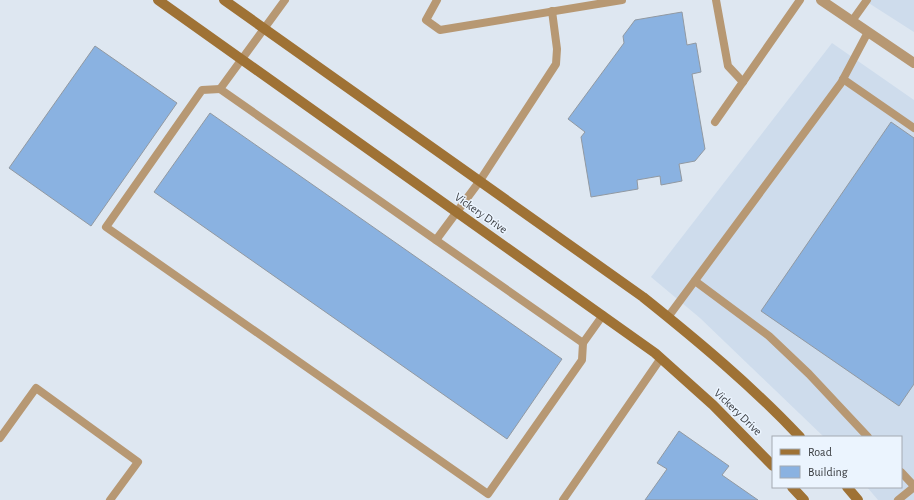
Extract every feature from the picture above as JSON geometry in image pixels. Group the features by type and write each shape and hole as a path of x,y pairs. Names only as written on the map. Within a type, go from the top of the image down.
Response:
{"main road":[{"name":"Vickery Drive","path":"158,0 603,315 661,358 713,405 772,465"},
{"name":"Vickery Drive","path":"224,0 643,297 765,400 799,436"},
{"path":"793,488 804,500"},
{"path":"848,488 858,500"}],"street":[{"path":"821,0 914,62"}],"lane":[{"path":"220,89 241,59 266,29 285,0"},
{"path":"437,0 426,20 440,30 622,0"},
{"path":"716,0 728,66 743,82"},
{"path":"715,122 800,0"},
{"path":"852,21 867,0"},
{"path":"436,240 479,182 556,64 557,49 552,11"},
{"path":"668,317 786,160 843,79 868,32"},
{"path":"843,79 914,128"},
{"path":"583,343 220,89 202,90 106,227 488,494 582,360 583,343 603,315"},
{"path":"695,281 769,336 809,374 867,436"},
{"path":"563,500 661,358"},
{"path":"0,438 36,388 138,462 110,500"},
{"path":"898,500 914,486 902,473"}],"shaded area":[{"path":"864,0 914,0 914,32"},
{"path":"832,43 914,100 914,500 878,500 868,488 902,488 902,436 823,436 700,318 651,277"}],"building":[{"path":"682,12 687,45 696,43 701,72 692,74 705,149 695,161 679,164 682,181 661,185 660,176 637,180 638,189 591,197 581,137 585,132 568,119 624,43 623,36 635,20"},
{"path":"95,46 177,103 91,226 9,168"},
{"path":"210,113 562,359 507,439 154,192"},
{"path":"891,122 914,138 914,384 899,406 761,311"},
{"path":"679,431 729,466 722,475 758,500 645,500 667,469 657,463"}]}
